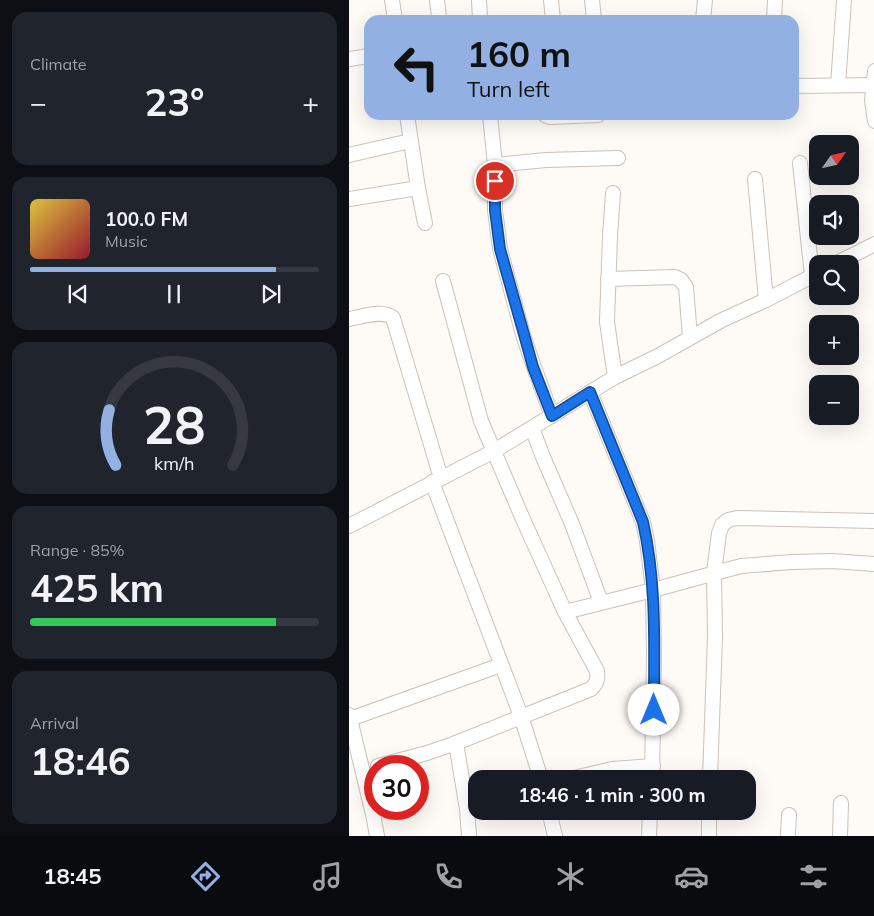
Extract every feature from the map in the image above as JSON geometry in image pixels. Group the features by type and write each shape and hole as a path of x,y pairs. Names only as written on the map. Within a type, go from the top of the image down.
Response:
{"street":[{"path":"392,0 394,15"},
{"path":"437,0 439,15"},
{"path":"479,0 480,15"},
{"path":"551,0 552,15"},
{"path":"592,0 594,15"},
{"path":"704,15 705,0"},
{"path":"774,15 775,0"},
{"path":"838,85 844,0"},
{"path":"349,59 364,57"},
{"path":"874,70 872,101 874,121"},
{"path":"799,86 873,85"},
{"path":"408,120 425,223"},
{"path":"491,120 495,164 495,210 500,249 533,367 552,416"},
{"path":"349,156 410,142"},
{"path":"495,164 546,160 618,158"},
{"path":"800,163 812,255"},
{"path":"755,179 766,300"},
{"path":"349,199 418,188"},
{"path":"613,193 607,322 615,377"},
{"path":"853,255 874,244"},
{"path":"608,279 675,277 681,280 686,287 690,337"},
{"path":"349,526 494,451 615,377 659,356 723,320 809,278"},
{"path":"420,755 456,743 591,689 598,679 597,671 565,612 481,421 443,281"},
{"path":"349,319 381,313 393,318 436,480 501,666 521,716 538,770"},
{"path":"590,392 643,522 647,541 653,590 653,770"},
{"path":"532,428 572,524 601,602"},
{"path":"710,770 715,636 714,573 719,533 722,524 737,518 874,521"},
{"path":"565,612 741,566 832,561 874,564"},
{"path":"366,755 349,717 501,666"},
{"path":"456,743 467,809 469,836"},
{"path":"608,770 626,770"},
{"path":"840,836 841,803"},
{"path":"788,836 789,814"},
{"path":"376,820 377,836"},
{"path":"551,820 555,836"},
{"path":"649,836 650,820"},
{"path":"709,820 709,836"}],"route":[{"path":"495,181 495,210 500,249 533,367 552,416 590,392 643,522 653,590 654,710"}]}
